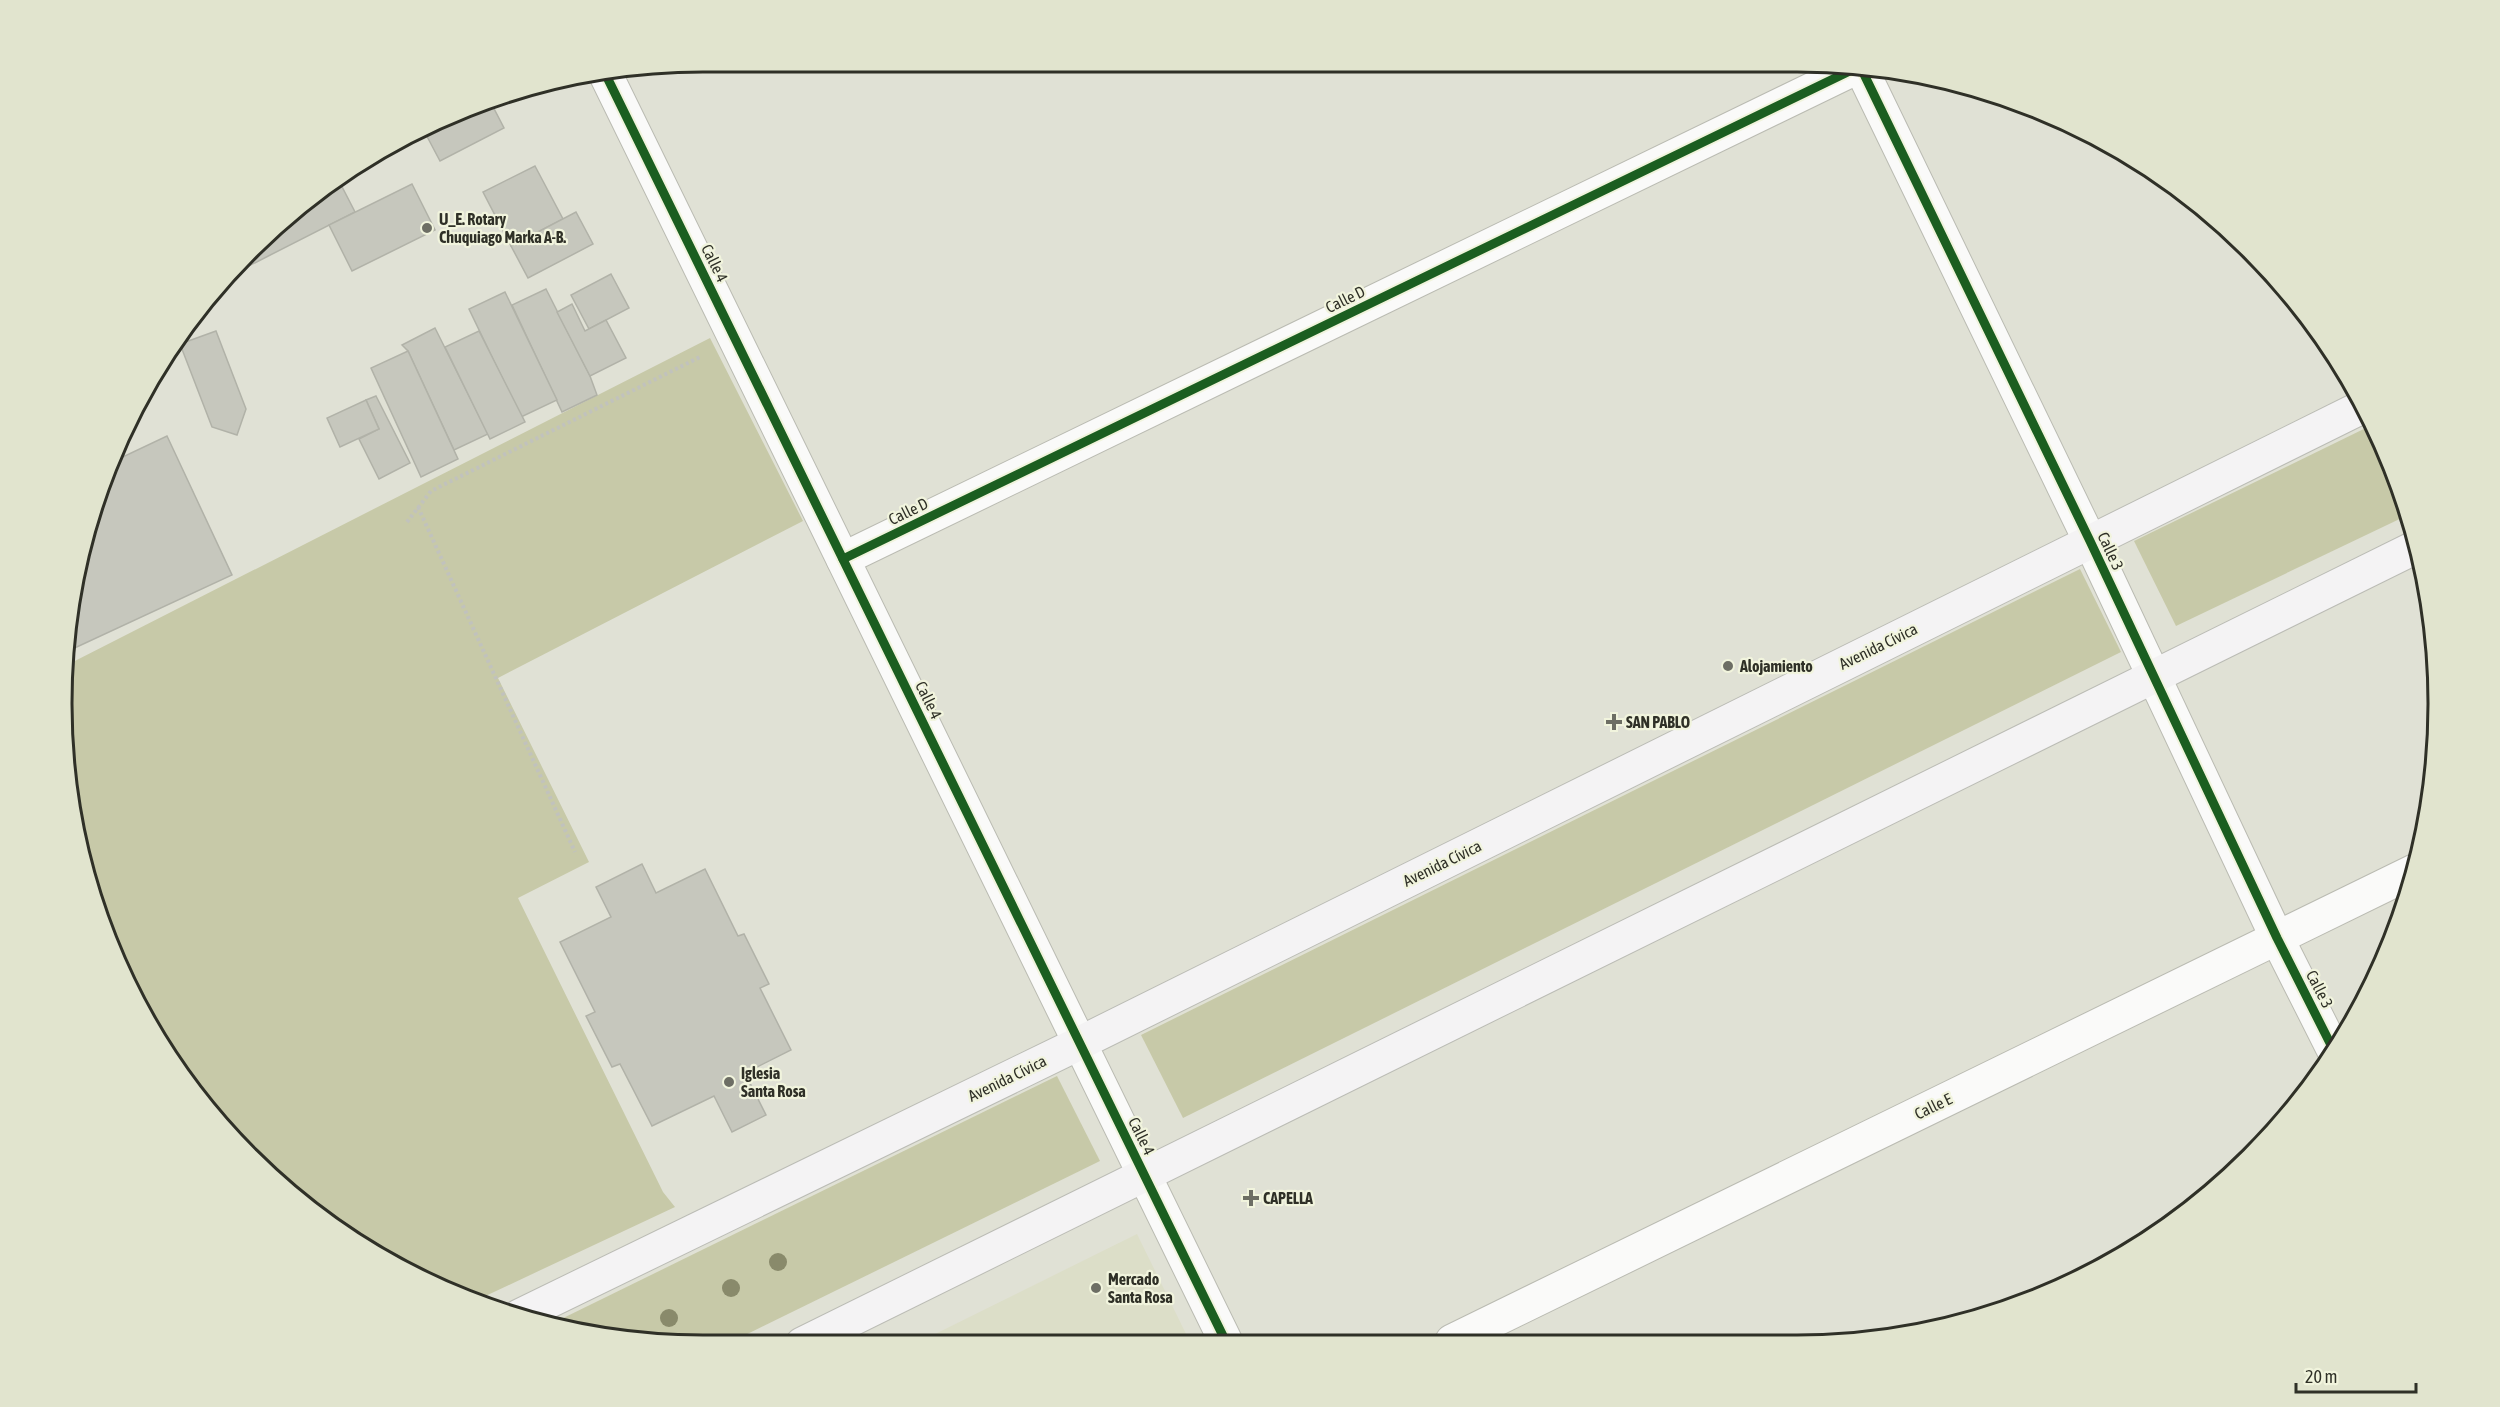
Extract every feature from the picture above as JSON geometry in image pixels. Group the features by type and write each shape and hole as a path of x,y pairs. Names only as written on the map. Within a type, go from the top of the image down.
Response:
{"main road":[{"name":"Avenida Cívica","path":"531,1310 1080,1042 2355,410"},
{"path":"820,1335 2409,551"}],"street":[{"name":"Calle D","path":"843,559 1844,74"},
{"name":"Calle 3","path":"1865,76 2090,541 2277,938 2329,1042"},
{"name":"Calle 4","path":"608,79 1223,1335"},
{"name":"Calle E","path":"1464,1335 2403,876"}],"path":[{"path":"407,522 431,491 736,339"},
{"path":"418,507 575,852"}],"shaded area":[{"path":"710,338 803,521 498,678 589,862 518,898 663,1192 675,1207 486,1296 424,1270 388,1250 319,1205 287,1178 257,1150 202,1088 157,1019 120,945 94,867 77,786 73,745 73,662"},
{"path":"2365,428 2380,462 2400,519 2176,626 2134,541"},
{"path":"2080,569 2121,652 1183,1118 1141,1035"},
{"path":"1057,1076 1100,1161 745,1335 662,1334 621,1330 562,1319"},
{"name":"Mercado Santa Rosa","path":"1137,1234 1187,1335 933,1335"}],"building":[{"path":"494,109 504,128 440,161 427,136"},
{"path":"535,166 563,219 511,246 483,192"},
{"path":"412,184 435,230 352,271 329,225"},
{"path":"342,186 355,212 249,266 287,229"},
{"path":"576,212 593,244 528,278 511,246"},
{"path":"611,274 629,308 589,329 571,295"},
{"path":"546,289 590,376 597,395 562,412 512,305"},
{"path":"505,292 557,400 521,417 469,309"},
{"path":"572,304 585,331 606,320 626,358 590,376 557,312"},
{"path":"435,328 488,434 454,450 408,351 402,345"},
{"path":"216,331 246,409 237,435 212,427 182,348 186,342"},
{"path":"479,331 525,422 490,439 445,347"},
{"path":"408,351 458,459 421,477 371,368"},
{"path":"376,396 410,463 379,479 359,439 379,429 366,400"},
{"path":"366,400 379,429 340,447 327,418"},
{"path":"167,436 232,575 74,648 84,580 94,540 122,457"},
{"path":"642,864 656,893 705,869 738,936 744,934 769,984 760,988 791,1050 745,1073 766,1115 732,1132 714,1096 652,1126 620,1064 612,1067 586,1016 595,1012 560,942 611,917 596,887"}],"cycle path":[{"path":"843,559 1844,74"},
{"path":"1865,76 2090,541 2277,938 2329,1042"},
{"path":"608,79 1223,1335"}],"place":[{"name":"U_E. Rotary Chuquiago Marka A-B.","path":"427,228"},
{"name":"Alojamiento","path":"1728,666"},
{"name":"SAN PABLO","path":"1614,722"},
{"name":"Iglesia Santa Rosa","path":"729,1082"},
{"name":"CAPELLA","path":"1251,1198"},
{"name":"Mercado Santa Rosa","path":"1096,1288"}]}
